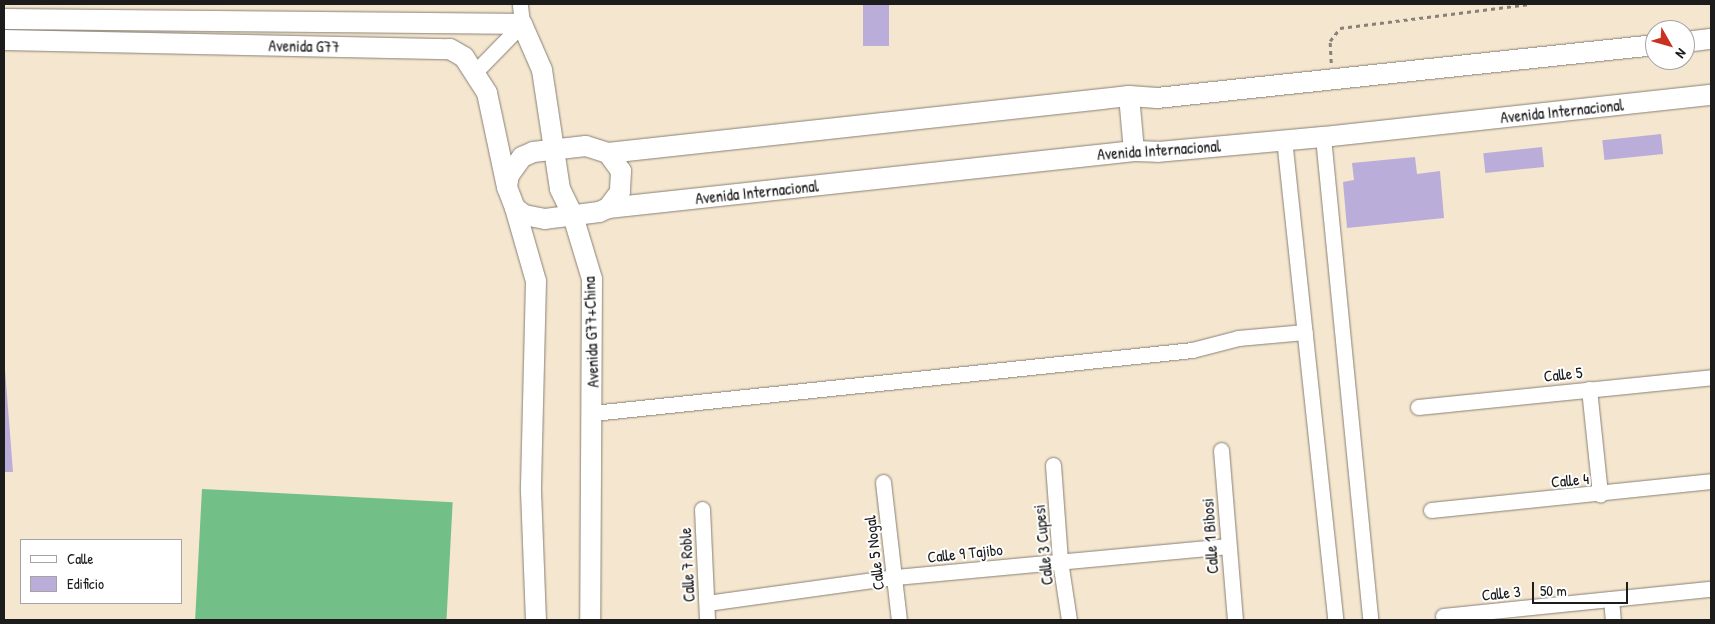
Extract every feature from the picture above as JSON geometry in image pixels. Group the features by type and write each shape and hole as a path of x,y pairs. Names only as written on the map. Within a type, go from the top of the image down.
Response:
{"main road":[{"name":"Avenida G77","path":"4,19 522,24"},
{"name":"Avenida G77+China","path":"522,24 542,70 560,189 573,216 592,279 593,413 590,620"},
{"path":"1695,41 1711,39"},
{"name":"Avenida G77","path":"4,40 450,48 464,57 476,72 487,93 507,186 515,208"},
{"path":"507,186 514,165 522,157 553,150 586,146 608,152 1129,96 1157,98 1645,46"},
{"name":"Avenida Internacional","path":"608,208 1134,151 1158,152 1284,139 1323,137 1711,95"},
{"path":"1129,96 1134,151"},
{"path":"515,208 535,218 573,216 608,208 618,196 622,182 621,171 608,152"},
{"path":"515,208 536,280 531,491 536,620"}],"street":[{"path":"476,72 522,24 520,4"},
{"path":"1323,137 1370,620"},
{"path":"1284,139 1334,620"},
{"path":"593,413 1182,351 1238,338 1305,332"},
{"name":"Calle 5","path":"1418,407 1711,376"},
{"path":"1589,389 1600,494"},
{"name":"Calle 1 Bibosi","path":"1221,450 1227,546 1235,620"},
{"name":"Calle 3 Cupesi","path":"1053,465 1060,561 1069,620"},
{"name":"Calle 4","path":"1431,510 1711,481"},
{"name":"Calle 5 Nogal","path":"884,482 899,620"},
{"name":"Calle 7 Roble","path":"702,509 707,620"},
{"name":"Calle 9 Tajibo","path":"707,603 895,577 1227,546"},
{"name":"Calle 3","path":"1443,616 1711,589"},
{"path":"1611,599 1613,620"}],"path":[{"path":"1332,79 1330,41 1340,28 1529,4"}],"green space":[{"path":"202,489 453,502 446,620 195,620"}],"building":[{"path":"863,4 889,4 889,46 863,46"},
{"path":"1661,134 1663,154 1604,160 1602,140"},
{"path":"1542,147 1544,167 1485,173 1483,153"},
{"path":"1415,157 1417,174 1440,171 1444,218 1347,228 1343,182 1354,180 1352,163"},
{"path":"5,370 13,472 4,472"}]}
